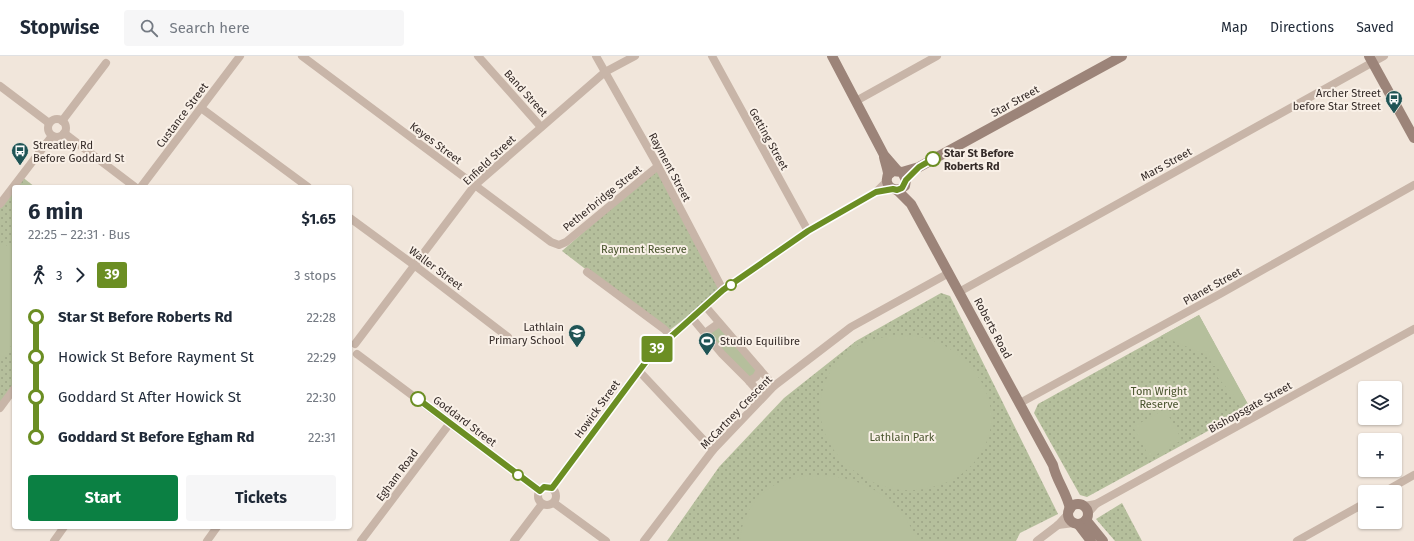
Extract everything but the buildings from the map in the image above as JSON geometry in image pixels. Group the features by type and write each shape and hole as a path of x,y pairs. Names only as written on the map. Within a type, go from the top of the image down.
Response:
{"main road":[{"name":"Roberts Road","path":"832,56 897,180 1053,465 1054,471 1067,496 1070,511 1069,517 1082,515"},
{"name":"Star Street","path":"897,180 1122,56"},
{"path":"1375,58 1414,128"},
{"path":"1375,58 1414,138"},
{"name":"Roberts Road","path":"1053,465 1059,467 1063,473 1082,515 1091,541"},
{"path":"1070,511 1076,504 1082,515"},
{"name":"Roberts Road","path":"1082,515 1103,541"}],"street":[{"name":"Custance Street","path":"143,185 240,56"},
{"name":"Keyes Street","path":"302,56 551,242 559,244"},
{"name":"Band Street","path":"478,56 541,127"},
{"name":"Rayment Street","path":"596,56 658,166 723,290"},
{"name":"Enfield Street","path":"352,343 475,186 605,72 634,56"},
{"name":"Getting Street","path":"712,56 808,231"},
{"path":"856,101 937,56"},
{"name":"Mars Street","path":"959,292 1375,58"},
{"path":"62,121 106,63"},
{"path":"0,86 49,123"},
{"path":"201,108 305,185"},
{"path":"55,119 62,121 66,126 64,133 57,138 52,136 48,131 49,123 55,119"},
{"path":"64,133 132,185"},
{"path":"15,185 52,136"},
{"name":"Petherbridge Street","path":"559,244 566,242 658,166"},
{"name":"Howick Street","path":"552,488 639,371 652,355 671,336 706,307 723,290 808,231 897,180"},
{"name":"Planet Street","path":"1020,403 1220,294 1414,185"},
{"path":"0,204 12,188"},
{"name":"Waller Street","path":"352,219 508,337"},
{"path":"587,272 664,329 671,336"},
{"name":"McCartney Crescent","path":"644,541 713,450 774,386 851,326 949,273"},
{"path":"706,307 774,386"},
{"path":"692,318 722,354 749,381 763,398"},
{"path":"705,333 712,326 719,323"},
{"name":"Bishopsgate Street","path":"1058,525 1082,515 1096,504 1414,329"},
{"path":"352,343 358,350 353,355"},
{"name":"Goddard Street","path":"353,355 450,423 540,491"},
{"path":"749,381 756,377 760,370"},
{"path":"639,371 713,450"},
{"path":"0,408 12,392"},
{"name":"Egham Road","path":"361,541 450,423"},
{"path":"1396,485 1414,475"},
{"path":"542,504 538,496 544,487 552,488 557,495 554,503"},
{"path":"542,504 550,505 554,503"},
{"path":"554,503 606,541"},
{"path":"514,541 542,504"},
{"path":"1297,541 1358,507"},
{"path":"1037,541 1058,525 1070,511"},
{"path":"54,541 63,529"},
{"path":"207,541 216,529"}],"green space":[{"name":"Rayment Reserve","path":"658,166 723,290 667,332 562,251"},
{"path":"21,176 32,185 14,185"},
{"path":"12,188 12,392 0,408 0,204"},
{"path":"2,242 12,250 12,345 1,360 0,359 0,245"},
{"name":"Lathlain Park","path":"941,293 950,296 1058,514 1020,533 1016,541 667,541 719,467 784,398 856,341"},
{"name":"Tom Wright Reserve","path":"1199,315 1250,408 1087,497 1080,495 1034,413 1038,404"},
{"path":"1199,315 1250,408 1242,412 1234,396 1218,378 1217,374 1220,369 1213,366 1209,356 1161,336"},
{"path":"719,323 760,370 749,381 705,333"},
{"path":"892,335 907,335 929,339 950,349 963,359 974,372 983,385 989,400 991,415 990,430 985,445 976,460 959,476 948,482 930,488 918,490 892,489 871,481 857,473 844,462 834,450 826,436 821,421 820,406 823,389 827,377 836,363 848,352 862,343"},
{"path":"1165,409 1182,440 1150,458 1133,427"},
{"path":"807,475 824,475 843,478 857,482 883,495 903,515 911,527 917,541 740,541 741,530 748,511 760,496 776,484"},
{"path":"1122,503 1142,541 1115,541 1096,519"}],"bus line":[{"name":"39","path":"418,399 540,491 544,487 552,488 648,359 658,348 706,307 723,290 808,231 876,192 893,189 897,190 902,188 905,186 906,180 919,167 933,159"}],"place":[{"name":"Archer Street before Star Street","path":"1394,114"},
{"name":"Star St Before Roberts Rd","path":"933,159"},
{"name":"Streatley Rd Before Goddard St","path":"20,166"},
{"name":"Lathlain Primary School","path":"577,348"},
{"name":"Studio Equilibre","path":"707,356"}]}
